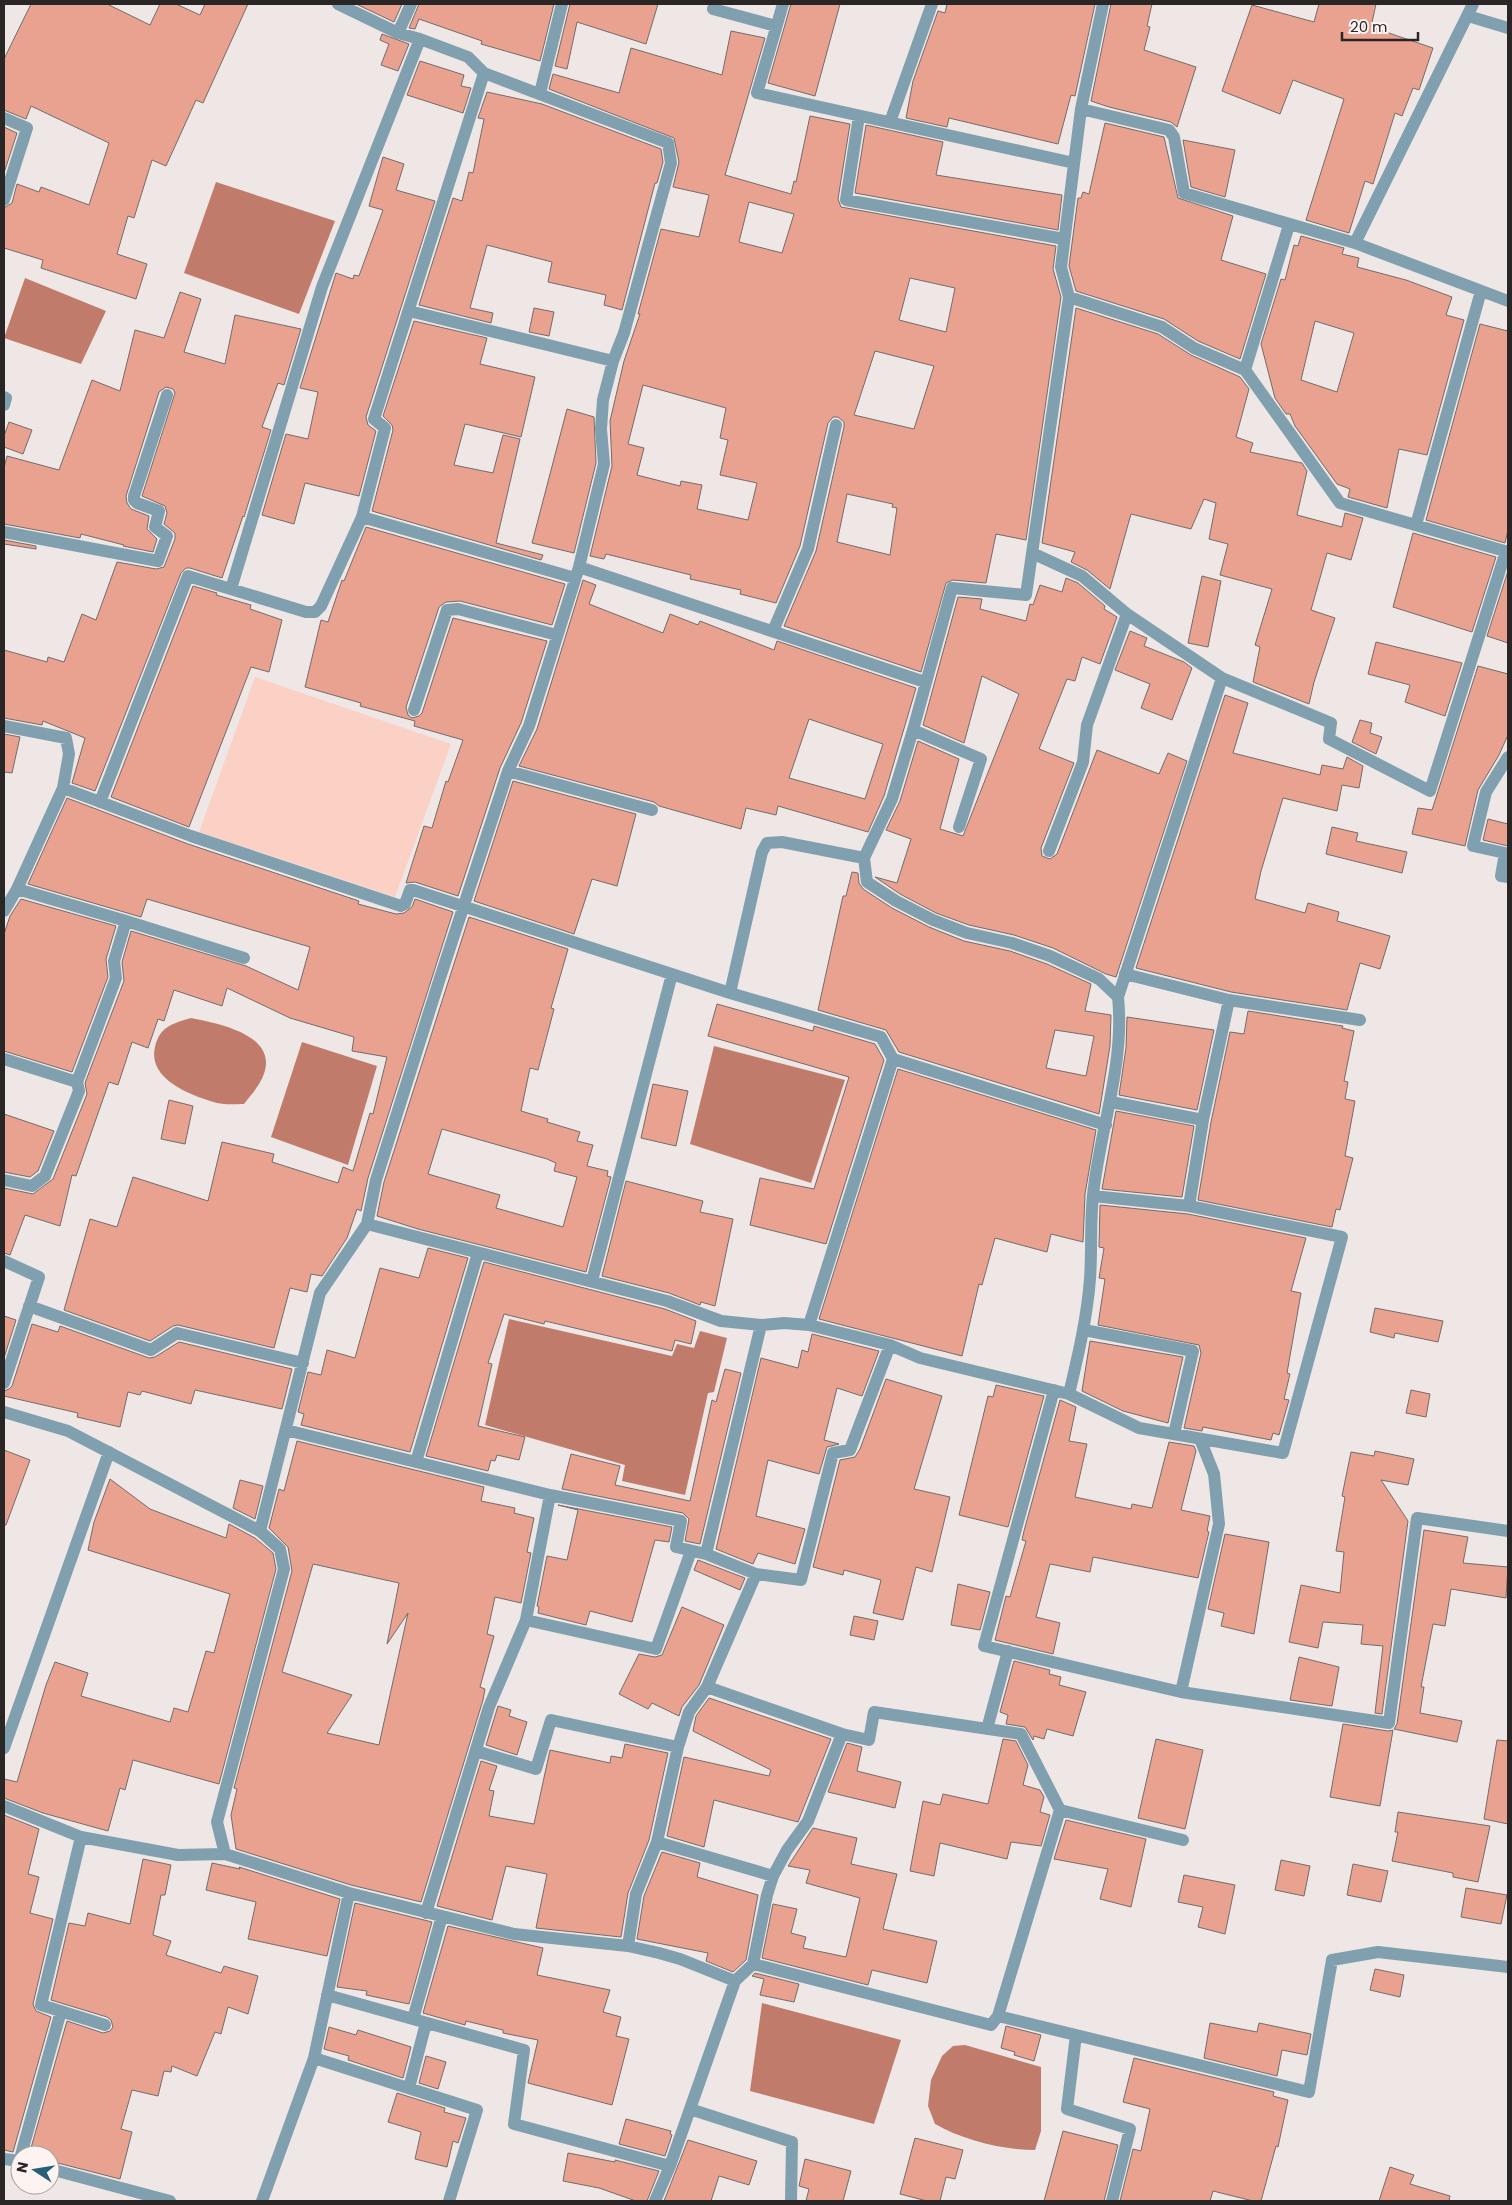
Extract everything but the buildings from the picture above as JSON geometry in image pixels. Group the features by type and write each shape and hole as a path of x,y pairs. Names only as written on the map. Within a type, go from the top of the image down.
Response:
{"street":[{"path":"260,1531 320,1293 367,1224 376,1180 462,908 508,772 529,726 577,573 604,464 601,429 602,400 612,361 624,333 671,163 668,143 484,73 468,57 398,33 338,4"},
{"path":"398,33 411,4"},
{"path":"540,93 562,4"},
{"path":"714,4 713,9 776,26"},
{"path":"783,4 756,93 1074,163"},
{"path":"890,122 932,4"},
{"path":"1103,4 1081,109 1064,239 1061,267 1069,297 1026,595 952,588 892,799 864,858 867,882 896,901 933,920 967,934 1012,943 1050,956 1099,979 1118,997"},
{"path":"1355,244 1470,10 1508,28"},
{"path":"231,589 322,287 420,39"},
{"path":"100,802 188,576 306,612 315,612 321,606 362,517 385,428 374,419 484,73"},
{"path":"1081,109 1169,130 1174,137 1184,192 1355,244 1508,301"},
{"path":"859,116 846,200 1064,239"},
{"path":"4,118 27,128 4,200"},
{"path":"1246,370 1289,225"},
{"path":"1416,525 1481,291"},
{"path":"1032,553 1082,576 1127,614 1222,678 1331,723 1329,739 1430,791 1507,551 1340,503 1246,370 1194,348 1162,327 1069,297"},
{"path":"409,311 612,361"},
{"path":"4,532 158,561 167,536 155,527 159,511 137,503 134,496 167,394"},
{"path":"4,397 6,398 4,405"},
{"path":"773,631 808,549 836,426"},
{"path":"362,517 577,573 773,631 925,682"},
{"path":"414,710 447,610 458,609 557,636"},
{"path":"1049,851 1083,762 1087,725 1127,614"},
{"path":"1069,1394 1084,1330 1090,1278 1093,1196 1111,1102 1121,1022 1118,997 1222,678"},
{"path":"4,726 66,738 69,754 63,788 17,889 4,911"},
{"path":"913,730 981,759 959,827"},
{"path":"1508,757 1486,792 1473,846 1505,853 1501,876 1508,877"},
{"path":"508,772 652,810"},
{"path":"63,788 191,836 400,906 405,904 410,890 730,994 881,1037 893,1059 1106,1125"},
{"path":"730,994 762,852 767,843 782,842 864,858"},
{"path":"17,889 244,958"},
{"path":"4,1180 32,1186 45,1176 79,1091 77,1082 116,978 114,961 126,921"},
{"path":"592,1281 672,974"},
{"path":"1126,974 1230,1000 1360,1020"},
{"path":"1189,1206 1203,1120 1230,1000"},
{"path":"4,1059 77,1082"},
{"path":"809,1325 893,1059"},
{"path":"1111,1102 1203,1120"},
{"path":"367,1224 667,1301 721,1321 761,1325 784,1323 809,1325 890,1345 920,1358 1069,1394 1138,1428 1283,1453 1342,1237 1189,1206 1093,1196"},
{"path":"416,1462 478,1252"},
{"path":"4,1261 39,1277 4,1383"},
{"path":"30,1306 151,1350 177,1333 303,1363"},
{"path":"706,1554 761,1325"},
{"path":"1084,1330 1193,1351 1174,1434"},
{"path":"286,1430 550,1495 680,1521 676,1547 706,1554 756,1574 801,1580 833,1453 850,1450 890,1345"},
{"path":"1054,1390 984,1646 1181,1692 1389,1724 1417,1518 1508,1531"},
{"path":"4,1412 68,1431 260,1531 280,1549 284,1569 217,1822 224,1854"},
{"path":"1181,1692 1220,1524 1214,1474 1200,1439"},
{"path":"4,1748 108,1452"},
{"path":"426,1913 489,1707 526,1620 550,1495"},
{"path":"526,1620 656,1649 691,1550"},
{"path":"628,1946 636,1894 657,1842 678,1747 690,1712 707,1687 756,1574"},
{"path":"986,1729 1008,1651"},
{"path":"707,1687 842,1734 869,1740 874,1712 1020,1734 1060,1810 998,2016 991,2025 753,1964"},
{"path":"476,1751 536,1769 551,1720 678,1747"},
{"path":"655,2201 670,2166 735,1981 753,1964 767,1895 773,1876 787,1850 808,1821 842,1734"},
{"path":"4,1806 81,1837 178,1855 224,1854 349,1893 514,1934 628,1946 680,1958 735,1981"},
{"path":"1060,1810 1183,1840"},
{"path":"81,1837 41,2005 105,2025"},
{"path":"657,1842 773,1876"},
{"path":"262,2201 314,2058 349,1893"},
{"path":"413,2019 442,1916"},
{"path":"998,2016 1309,2092 1332,1960 1378,1952 1508,1967"},
{"path":"327,1995 524,2050 514,2124 670,2166"},
{"path":"24,2145 61,2011"},
{"path":"409,2088 426,2023"},
{"path":"1076,2035 1067,2109 1130,2129 1112,2201"},
{"path":"314,2058 477,2110 449,2201"},
{"path":"690,2109 792,2142 791,2201"},
{"path":"60,2172 170,2201"}],"shaded area":[{"path":"216,182 335,221 299,314 184,273"},
{"path":"25,278 106,311 81,364 4,338"},
{"path":"255,677 451,744 395,897 199,832"},
{"path":"191,1018 225,1026 249,1036 264,1052 266,1063 264,1074 244,1104 220,1104 196,1096 174,1085 158,1069 154,1059 155,1047 160,1034 173,1024"},
{"path":"302,1042 377,1066 348,1165 271,1137"},
{"path":"714,1046 845,1080 811,1183 690,1144"},
{"path":"509,1319 672,1356 677,1344 694,1348 700,1331 727,1338 714,1392 708,1393 685,1495 622,1481 625,1465 485,1425"},
{"path":"762,2003 901,2040 874,2124 750,2091"},
{"path":"965,2045 1041,2067 1041,2131 1035,2150 1022,2150 983,2143 958,2135 935,2124 928,2106 931,2080 942,2056 953,2046"}]}
